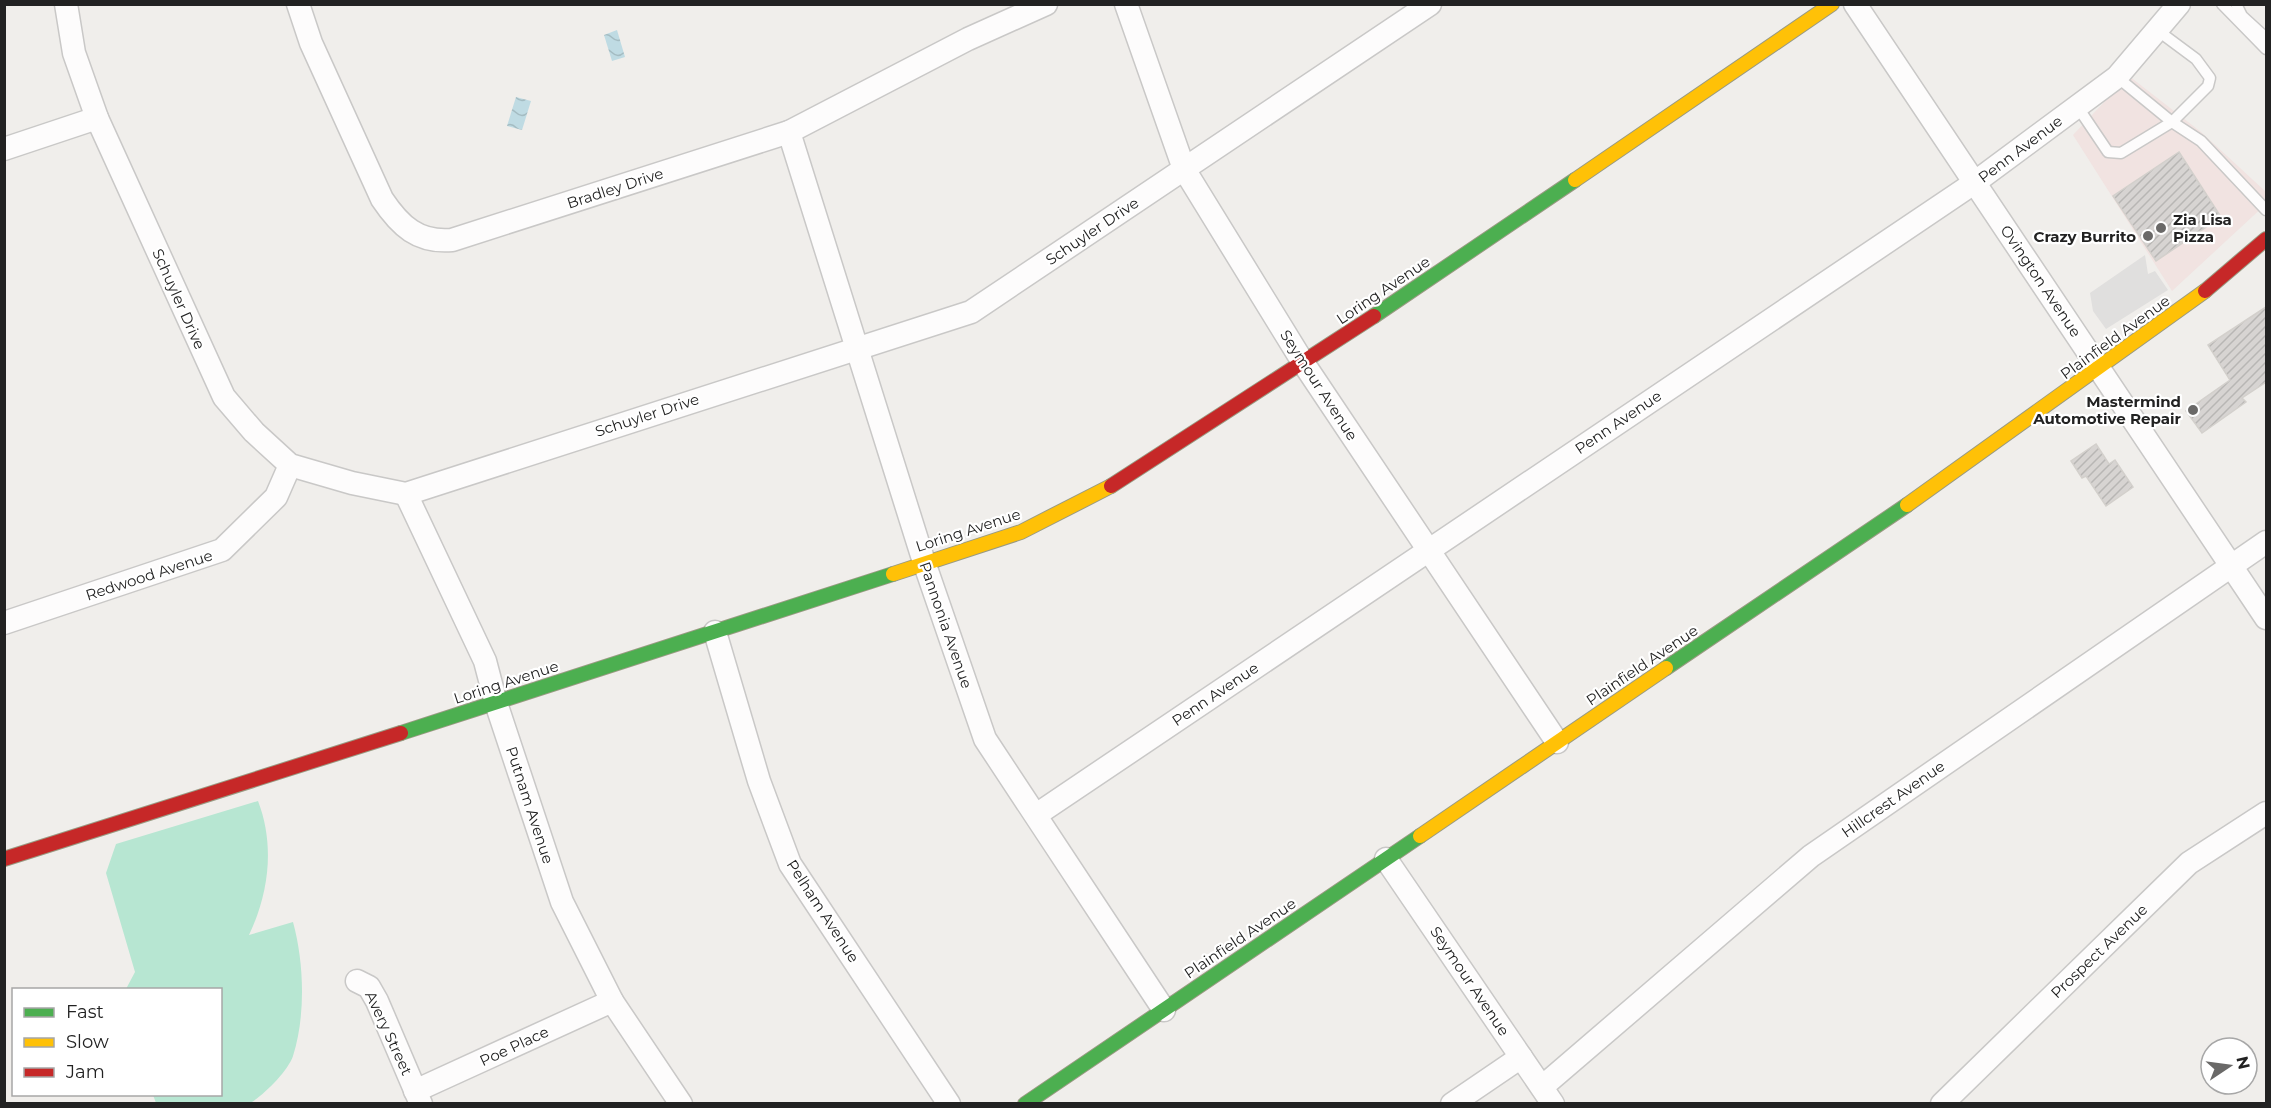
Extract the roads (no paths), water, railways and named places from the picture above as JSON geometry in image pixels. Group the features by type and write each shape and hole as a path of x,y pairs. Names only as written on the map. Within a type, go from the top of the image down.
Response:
{"street":[{"name":"Schuyler Drive","path":"66,4 74,53 97,118 224,397 254,432 290,465 406,494 856,347 971,312 1430,4"},
{"name":"Bradley Drive","path":"298,4 310,43 382,199 396,220 433,242 452,240 789,132 968,39 1046,4"},
{"name":"Seymour Avenue","path":"1126,4 1184,169 1304,364 1557,742"},
{"name":"Loring Avenue","path":"4,859 496,703 1022,532 1094,497 1304,364 1832,4"},
{"name":"Ovington Avenue","path":"1855,4 2266,618"},
{"name":"Penn Avenue","path":"1036,814 1974,183 2117,76 2179,4"},
{"path":"4,149 97,118"},
{"name":"Pannonia Avenue","path":"789,132 924,562 985,739 1164,1010"},
{"name":"Plainfield Avenue","path":"1026,1104 1967,464 2207,290 2266,239"},
{"name":"Redwood Avenue","path":"4,622 222,550 276,497 290,465"},
{"name":"Putnam Avenue","path":"406,494 485,661 496,703 562,902 612,1001 681,1104"},
{"name":"Hillcrest Avenue","path":"1547,1095 1811,856 2266,542"},
{"name":"Pelham Avenue","path":"715,632 759,781 790,864 949,1104"},
{"name":"Prospect Avenue","path":"1942,1104 2189,863 2266,813"},
{"name":"Seymour Avenue","path":"1386,859 1547,1095"},
{"name":"Avery Street","path":"357,981 369,987 373,994 418,1097"},
{"name":"Poe Place","path":"418,1097 612,1001"},
{"path":"1452,1104 1521,1057"}],"lane":[{"path":"2222,4 2266,49"},
{"path":"2236,4 2242,16 2266,38"},
{"path":"2077,106 2108,152 2114,154 2121,153 2172,122 2208,86 2210,78 2196,59 2157,30"},
{"path":"2117,76 2172,122 2200,141 2266,210"}],"water":[{"path":"617,30 625,57 612,61 604,35"},
{"path":"516,97 531,101 522,130 507,126"}],"place":[{"name":"Zia Lisa Pizza","path":"2161,228"},
{"name":"Crazy Burrito","path":"2148,236"},
{"name":"Mastermind Automotive Repair","path":"2193,410"}]}
